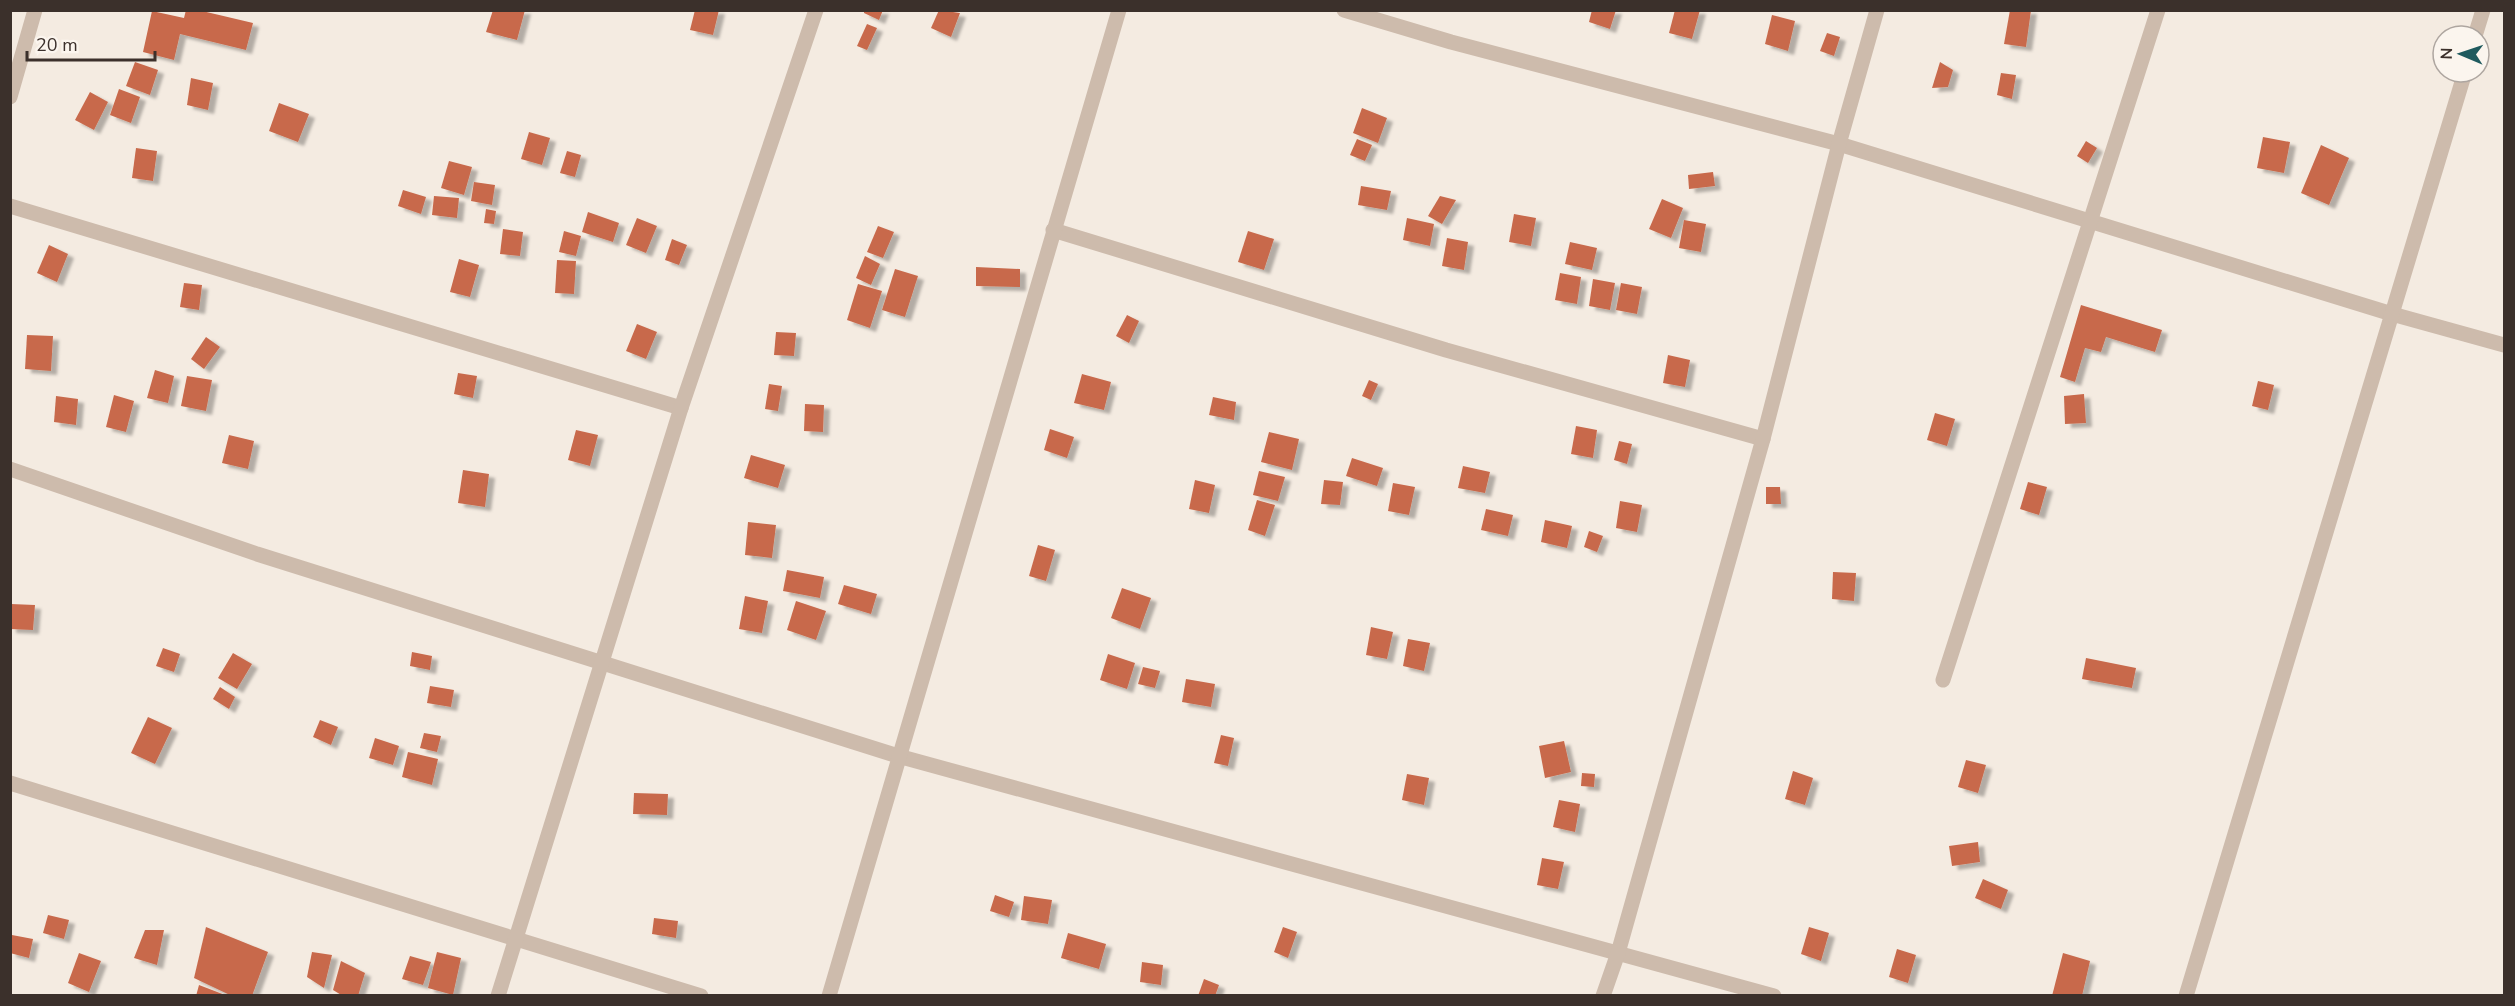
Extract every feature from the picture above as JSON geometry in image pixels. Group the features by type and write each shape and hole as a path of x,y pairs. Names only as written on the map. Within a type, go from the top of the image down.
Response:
{"street":[{"path":"10,97 35,10"},
{"path":"498,996 681,408 816,10"},
{"path":"829,996 1119,10"},
{"path":"1344,10 1451,42 1839,144 2392,314 2505,345"},
{"path":"1603,996 1618,953 1763,439 1839,144 1877,10"},
{"path":"1943,680 2158,10"},
{"path":"2186,996 2461,84"},
{"path":"10,206 681,408"},
{"path":"1053,230 1446,350 1763,439"},
{"path":"10,469 257,554 898,756 1774,996"},
{"path":"10,783 701,996"}],"building":[{"path":"186,10 198,10 253,23 246,50 180,34 174,60 143,52 152,11 184,18"},
{"path":"493,10 525,10 517,40 486,32"},
{"path":"695,10 719,10 713,35 690,30"},
{"path":"864,10 883,10 879,20 864,13"},
{"path":"939,10 960,13 951,37 931,28"},
{"path":"1592,10 1616,10 1610,29 1589,22"},
{"path":"1675,10 1700,10 1692,39 1669,33"},
{"path":"2010,10 2031,10 2026,47 2004,44"},
{"path":"1772,15 1795,21 1788,51 1765,44"},
{"path":"867,24 877,28 867,50 857,46"},
{"path":"1827,33 1840,37 1834,56 1820,51"},
{"path":"135,62 158,70 150,95 126,86"},
{"path":"1940,62 1953,70 1948,87 1932,88"},
{"path":"2001,73 2016,75 2012,99 1997,95"},
{"path":"191,78 213,83 208,110 187,105"},
{"path":"119,89 140,97 131,123 110,115"},
{"path":"90,92 108,102 94,130 75,120"},
{"path":"279,103 309,114 298,142 269,131"},
{"path":"1362,108 1387,118 1378,143 1353,133"},
{"path":"529,132 550,138 542,165 521,159"},
{"path":"2263,137 2290,142 2284,173 2257,168"},
{"path":"1357,139 1372,145 1365,161 1350,155"},
{"path":"2086,141 2097,148 2088,163 2077,156"},
{"path":"2321,145 2349,158 2329,205 2301,193"},
{"path":"136,148 157,151 153,181 132,178"},
{"path":"567,151 581,155 575,177 560,173"},
{"path":"449,161 472,167 464,195 441,188"},
{"path":"1713,172 1715,186 1689,189 1688,175"},
{"path":"474,182 495,185 492,205 471,201"},
{"path":"1361,186 1391,191 1387,210 1358,205"},
{"path":"403,190 426,197 421,214 398,206"},
{"path":"434,196 459,198 457,218 432,215"},
{"path":"1440,196 1456,200 1442,224 1428,216"},
{"path":"1662,199 1683,208 1671,238 1649,229"},
{"path":"486,209 496,211 494,224 484,223"},
{"path":"588,212 619,223 613,242 582,232"},
{"path":"1514,214 1536,218 1531,246 1509,242"},
{"path":"637,218 657,226 646,253 626,245"},
{"path":"1407,218 1434,224 1430,246 1403,240"},
{"path":"1684,220 1706,224 1701,252 1679,248"},
{"path":"878,226 894,232 883,258 867,252"},
{"path":"503,229 523,232 520,256 500,254"},
{"path":"564,231 581,236 576,256 559,252"},
{"path":"1248,231 1274,239 1264,270 1238,262"},
{"path":"1447,238 1468,242 1464,270 1442,266"},
{"path":"672,239 687,245 679,265 665,260"},
{"path":"1570,242 1597,248 1592,270 1565,264"},
{"path":"49,245 68,254 57,282 37,273"},
{"path":"865,256 880,264 871,285 856,278"},
{"path":"459,259 479,265 470,297 450,292"},
{"path":"557,260 576,261 574,294 555,293"},
{"path":"976,267 1020,269 1020,287 976,286"},
{"path":"895,269 918,276 905,317 882,310"},
{"path":"1560,273 1581,277 1577,304 1555,300"},
{"path":"1593,279 1615,283 1610,310 1589,306"},
{"path":"184,283 202,285 199,310 180,307"},
{"path":"1621,283 1642,287 1637,314 1616,310"},
{"path":"858,284 882,291 870,328 847,320"},
{"path":"2081,305 2162,330 2155,352 2106,337 2101,352 2085,348 2075,382 2060,377"},
{"path":"1127,315 1139,321 1129,343 1116,336"},
{"path":"637,324 657,332 646,359 626,351"},
{"path":"776,332 796,333 794,356 774,355"},
{"path":"27,335 53,336 51,371 25,369"},
{"path":"206,337 220,347 204,369 191,359"},
{"path":"1668,355 1690,360 1685,387 1663,383"},
{"path":"155,370 174,376 168,403 147,398"},
{"path":"458,373 477,376 473,398 454,394"},
{"path":"1082,374 1111,382 1104,410 1074,403"},
{"path":"187,376 212,380 206,411 181,406"},
{"path":"1369,380 1378,384 1371,400 1362,396"},
{"path":"2258,381 2274,385 2268,410 2252,406"},
{"path":"769,384 782,386 778,411 765,409"},
{"path":"2084,394 2086,423 2065,424 2064,396"},
{"path":"114,395 134,401 126,432 106,427"},
{"path":"56,396 78,399 76,425 54,422"},
{"path":"1213,397 1236,402 1234,420 1209,415"},
{"path":"805,404 824,405 823,432 804,431"},
{"path":"1935,413 1955,419 1947,446 1927,440"},
{"path":"1576,426 1597,430 1593,458 1571,454"},
{"path":"1050,429 1074,437 1067,458 1044,450"},
{"path":"576,430 598,435 590,466 568,460"},
{"path":"1269,432 1299,439 1292,470 1261,462"},
{"path":"229,435 254,441 248,469 222,463"},
{"path":"1619,441 1632,444 1627,464 1614,460"},
{"path":"751,455 785,465 778,488 744,478"},
{"path":"1352,458 1383,468 1377,486 1346,476"},
{"path":"1463,466 1490,472 1485,493 1458,488"},
{"path":"463,470 489,474 485,507 458,503"},
{"path":"1259,471 1285,477 1278,501 1253,495"},
{"path":"1195,480 1215,485 1209,513 1189,509"},
{"path":"1324,480 1343,482 1340,505 1321,504"},
{"path":"2028,482 2047,487 2039,515 2020,509"},
{"path":"1393,483 1415,487 1409,515 1388,511"},
{"path":"1766,487 1780,487 1781,504 1766,504"},
{"path":"1257,500 1275,505 1265,536 1248,530"},
{"path":"1620,501 1642,505 1637,532 1616,528"},
{"path":"1486,509 1513,515 1508,536 1481,530"},
{"path":"1545,520 1572,526 1567,548 1541,542"},
{"path":"748,522 776,525 772,558 745,555"},
{"path":"1589,531 1603,536 1597,552 1584,547"},
{"path":"1038,545 1055,550 1046,581 1029,576"},
{"path":"787,570 824,577 820,598 783,591"},
{"path":"1833,572 1856,573 1854,601 1832,599"},
{"path":"844,585 877,594 871,614 838,604"},
{"path":"1122,588 1151,598 1140,629 1111,618"},
{"path":"745,596 768,601 762,633 739,629"},
{"path":"796,601 826,611 816,640 787,630"},
{"path":"11,604 35,605 33,630 10,629"},
{"path":"1371,627 1393,632 1387,659 1366,655"},
{"path":"1408,639 1430,643 1424,671 1403,666"},
{"path":"163,648 180,654 174,672 156,666"},
{"path":"412,652 432,656 430,670 410,666"},
{"path":"233,653 252,664 237,689 218,678"},
{"path":"1108,654 1135,663 1127,689 1100,680"},
{"path":"2086,658 2136,668 2132,688 2082,679"},
{"path":"1143,667 1160,671 1155,688 1138,684"},
{"path":"1186,679 1215,684 1211,707 1182,702"},
{"path":"430,686 454,690 451,707 427,703"},
{"path":"220,687 235,697 229,709 213,699"},
{"path":"148,717 172,728 155,764 131,753"},
{"path":"320,720 338,727 331,745 313,737"},
{"path":"424,733 441,736 437,752 420,748"},
{"path":"1221,735 1234,738 1228,766 1214,763"},
{"path":"375,738 399,746 393,765 369,758"},
{"path":"1564,741 1571,772 1545,778 1539,746"},
{"path":"408,752 438,759 432,785 402,777"},
{"path":"1966,760 1986,765 1978,793 1958,787"},
{"path":"1793,771 1813,778 1805,805 1785,799"},
{"path":"1582,773 1595,774 1594,787 1581,786"},
{"path":"1407,774 1429,778 1424,805 1402,800"},
{"path":"634,793 668,794 667,815 633,814"},
{"path":"1559,800 1580,804 1575,832 1553,827"},
{"path":"1978,842 1980,862 1952,866 1949,846"},
{"path":"1542,858 1564,862 1558,889 1537,885"},
{"path":"1983,879 2008,890 2001,909 1975,898"},
{"path":"995,895 1014,902 1009,917 990,911"},
{"path":"1024,896 1052,900 1048,924 1021,920"},
{"path":"48,915 69,920 64,939 43,933"},
{"path":"654,918 678,921 676,938 652,934"},
{"path":"206,927 268,952 252,996 232,996 194,978"},
{"path":"1283,927 1297,932 1288,958 1274,952"},
{"path":"1809,927 1829,933 1821,961 1801,954"},
{"path":"145,930 164,930 157,965 134,958"},
{"path":"1068,933 1106,944 1099,969 1061,958"},
{"path":"12,935 33,939 29,958 10,953"},
{"path":"1897,949 1916,955 1908,983 1889,977"},
{"path":"312,952 332,955 324,988 307,977"},
{"path":"437,952 461,958 453,995 428,988"},
{"path":"79,953 101,961 89,992 68,983"},
{"path":"2063,953 2090,961 2082,996 2052,996"},
{"path":"410,956 431,962 423,985 402,979"},
{"path":"341,961 365,973 358,996 343,996 333,990"},
{"path":"1142,962 1163,965 1161,985 1140,982"},
{"path":"1204,979 1219,985 1215,996 1198,996"},
{"path":"199,985 225,995 225,996 196,996"}]}
